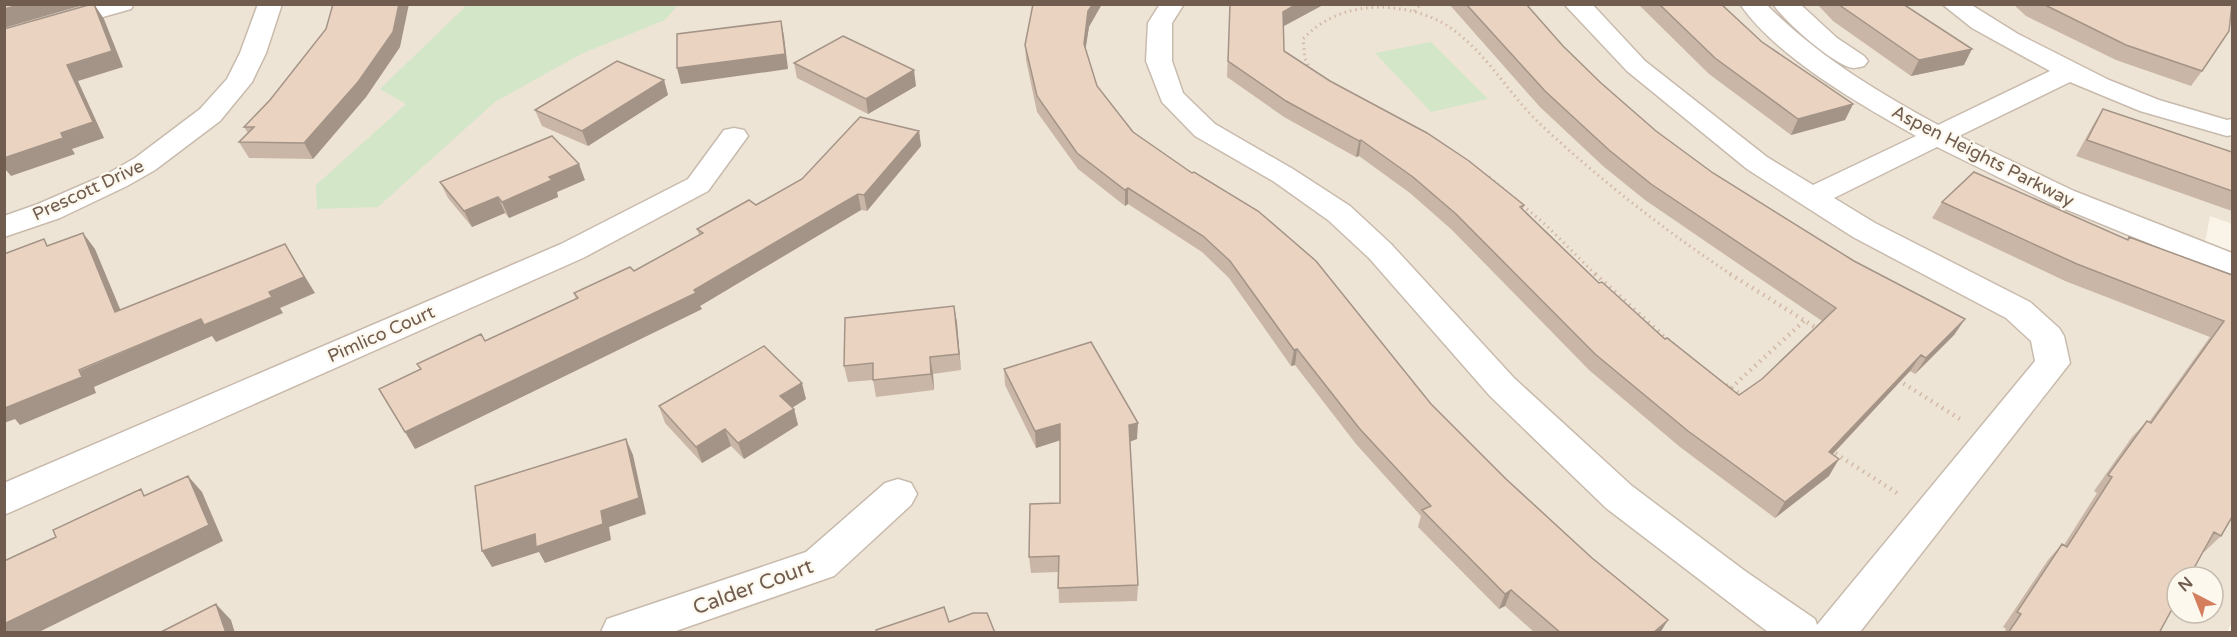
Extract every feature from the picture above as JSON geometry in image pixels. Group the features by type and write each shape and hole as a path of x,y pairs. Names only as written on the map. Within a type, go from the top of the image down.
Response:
{"street":[{"path":"4,39 122,4"},
{"name":"Prescott Drive","path":"4,227 49,211 117,180 145,164 210,115 239,82 253,53 270,4"},
{"path":"1172,4 1160,23 1159,61 1171,96 1205,130 1283,175 1339,213 1380,250 1502,387 1619,497 1800,633"},
{"path":"1576,4 1636,66 1757,162 1864,230 2010,305 2047,336 2053,363 1835,633"},
{"name":"Aspen Heights Parkway","path":"1752,4 1800,50 1870,98 1949,131"},
{"name":"Aspen Heights Parkway","path":"1785,4 1828,43 1896,89 1999,169 2093,212 2215,242 2232,264"},
{"path":"1954,4 1973,20 2069,72 2108,90 2188,119 2227,128 2232,127"},
{"path":"1812,197 2069,72"},
{"name":"Pimlico Court","path":"4,500 572,251 698,185 734,136"},
{"name":"Calder Court","path":"622,633 820,564 898,494"}],"path":[{"path":"1414,11 1421,4"},
{"path":"1317,75 1306,65 1303,39 1322,19 1357,9 1398,8 1414,11 1452,27 1511,93 1567,149 1632,203 1721,268 1824,332"},
{"path":"1485,174 1546,225 1615,294 1675,347"},
{"path":"1731,388 1804,321"},
{"path":"1896,379 1921,397 1993,437"},
{"path":"1721,381 1751,401"},
{"path":"1821,445 1931,514"}],"shaded area":[{"path":"4,5 2232,5 2232,224 2210,216 2201,264 2232,276 2232,622 2227,632 5,632"}],"green space":[{"path":"467,5 678,5 665,20 581,54 495,102 378,207 317,209 316,185 406,104 380,89"},
{"path":"1431,42 1488,99 1431,112 1375,53"}],"building":[{"path":"4,4 23,4 4,9"},
{"path":"94,4 112,51 67,65 93,122 61,133 63,138 4,158 4,29"},
{"path":"333,4 399,4 393,32 358,82 304,143 239,142 254,127 244,127 270,100 326,29"},
{"path":"1033,4 1093,4 1088,11 1084,44 1097,86 1133,132 1192,173 1194,172 1258,211 1316,261 1431,404 1506,479 1592,558 1668,620 1653,633 1561,633 1511,590 1505,594 1422,510 1431,506 1359,428 1297,349 1294,350 1230,261 1203,236 1128,188 1125,190 1077,153 1037,96 1025,45"},
{"path":"1230,4 1297,4 1283,12 1284,51 1330,81 1427,133 1469,161 1524,205 1520,207 1599,283 1602,282 1665,339 1667,338 1739,395 1762,379 1836,308 1651,184 1609,150 1545,91 1466,4 1526,4 1563,46 1601,83 1656,131 1713,173 1854,261 1965,319 1926,358 1921,355 1829,452 1839,459 1785,502 1688,431 1595,354 1456,214 1413,177 1361,140 1359,141 1286,101 1228,61"},
{"path":"1659,4 1721,4 1762,42 1853,104 1798,119 1715,58"},
{"path":"1838,4 1903,4 1972,49 1919,60"},
{"path":"2043,4 2232,4 2229,31 2202,71 2126,45"},
{"path":"781,21 785,54 677,68 677,34"},
{"path":"843,36 914,70 866,99 794,63"},
{"path":"617,61 664,80 582,131 535,110"},
{"path":"2103,109 2232,152 2232,191 2087,140"},
{"path":"860,117 919,131 864,195 858,194 694,290 696,293 405,432 379,389 421,369 417,364 481,334 485,341 578,298 574,293 630,267 634,271 703,233 697,229 749,200 756,205 802,179"},
{"path":"552,136 579,164 549,177 552,180 502,202 498,197 464,211 440,182"},
{"path":"1974,172 2128,240 2129,237 2232,275 2232,517 2221,536 2214,532 2196,565 2165,565 2165,622 2159,633 2008,633 2021,614 2017,612 2062,544 2067,547 2112,477 2108,475 2147,421 2151,423 2224,321 2077,264 1942,202"},
{"path":"83,233 115,312 285,244 304,277 269,292 272,297 204,325 201,319 79,370 82,377 5,408 4,254 44,239 47,246"},
{"path":"954,306 959,354 930,357 931,374 873,380 873,363 844,366 845,318"},
{"path":"1091,342 1138,423 1129,425 1138,585 1058,588 1059,556 1029,557 1030,504 1060,503 1060,424 1035,431 1004,369"},
{"path":"764,346 802,383 780,396 794,409 738,443 725,429 696,447 659,406"},
{"path":"626,439 639,498 601,511 603,524 536,547 535,534 482,551 475,486"},
{"path":"188,476 209,525 4,624 4,561 56,537 53,530 141,489 144,496"},
{"path":"216,604 226,633 159,633"},
{"path":"944,607 949,622 973,613 987,613 995,633 877,633 876,630"}]}
